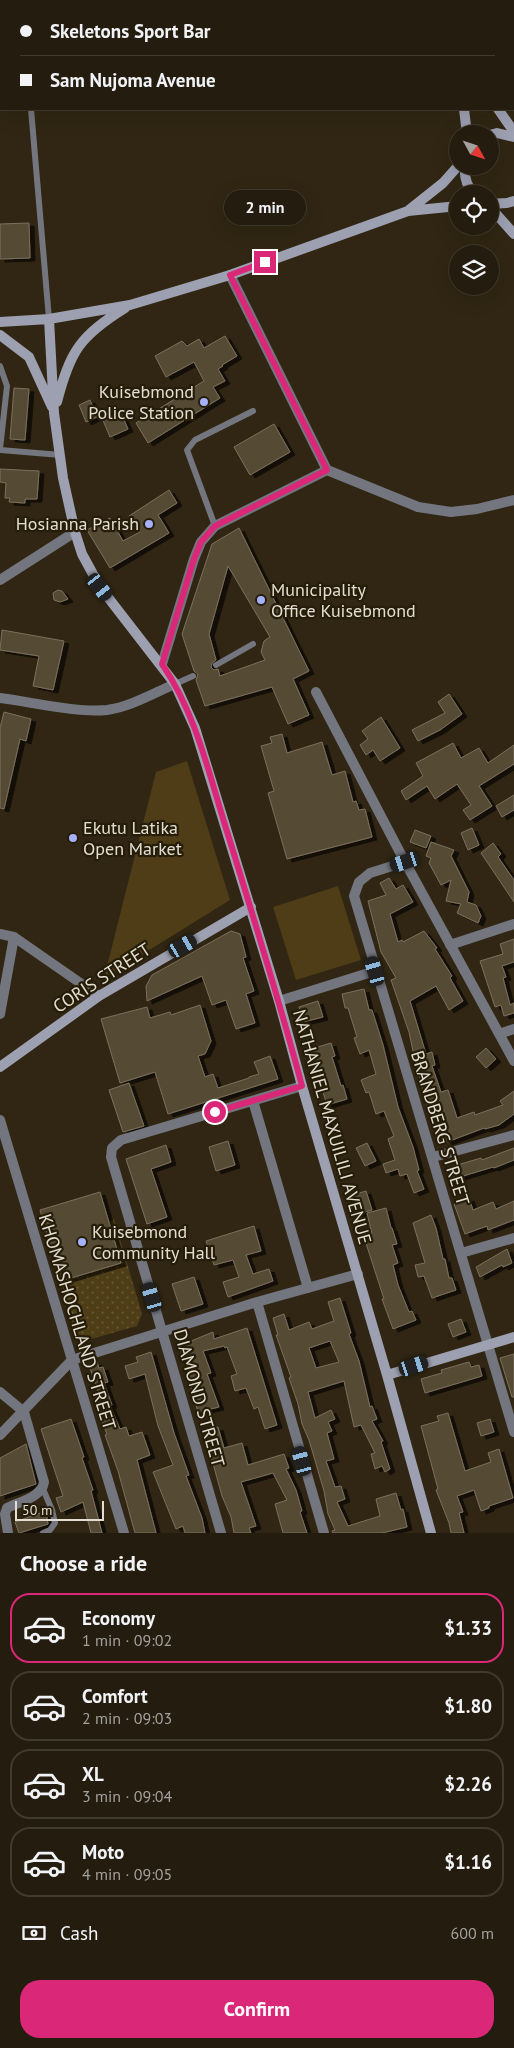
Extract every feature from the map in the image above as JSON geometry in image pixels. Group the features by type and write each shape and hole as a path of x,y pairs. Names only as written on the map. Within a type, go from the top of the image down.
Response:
{"street":[{"path":"464,110 465,125"},
{"path":"499,110 514,132"},
{"path":"499,133 514,137"},
{"path":"408,211 450,175"},
{"path":"499,204 514,201"},
{"path":"0,322 49,319 130,305 230,275 408,211 449,207"},
{"path":"499,216 514,234"},
{"path":"230,275 327,470 418,508 451,512 477,509 514,500"},
{"path":"54,413 72,357 87,336 130,305"},
{"name":"NATHANIEL MAXUILILI AVENUE","path":"49,319 54,413 63,478 75,532 82,554 100,587 176,684 195,728 279,1001 431,1533"},
{"path":"0,335 29,357 54,413"},
{"path":"162,664 201,542 215,526 327,470"},
{"path":"0,580 75,532"},
{"path":"0,698 77,709 108,710 135,702 176,684"},
{"path":"316,692 405,862 514,1062"},
{"name":"BRANDBERG STREET","path":"405,862 370,873 359,882 354,896 514,1432"},
{"name":"CORIS STREET","path":"0,1067 99,996 251,907"},
{"path":"450,945 514,924"},
{"path":"0,934 14,937 99,996"},
{"path":"0,1014 14,937"},
{"path":"279,1001 375,971"},
{"path":"499,1034 514,1030"},
{"name":"DIAMOND STREET","path":"221,1533 111,1157 112,1148 121,1140 302,1086"},
{"path":"252,1101 308,1288"},
{"name":"KHOMASHOCHLAND STREET","path":"0,1120 124,1533"},
{"path":"432,1156 514,1134"},
{"path":"461,1253 514,1238"},
{"path":"0,1435 72,1360 257,1302 358,1274"},
{"path":"257,1302 324,1533"},
{"path":"387,1375 514,1337"},
{"path":"0,1392 24,1412 44,1482 43,1489 38,1493 7,1508 5,1514 8,1533"}],"lane":[{"path":"31,110 49,319"},
{"path":"0,366 7,386 0,450 61,455"},
{"path":"215,526 187,450 195,440 253,411"},
{"path":"216,665 253,644"},
{"path":"176,684 193,676"},
{"path":"43,1489 55,1523 50,1530 43,1533"}],"shaded area":[{"path":"187,761 230,900 104,978 156,772"},
{"path":"338,886 361,960 296,980 273,907"},
{"path":"114,1219 142,1314 137,1326 84,1341 75,1333 61,1281 121,1263 109,1221"}],"building":[{"path":"29,223 30,258 0,259 0,224"},
{"path":"225,336 237,356 218,369 225,381 213,387 220,398 148,443 136,423 204,381 194,362 166,377 155,356 182,341 187,346 199,339 204,348"},
{"path":"14,388 29,389 25,440 10,439"},
{"path":"90,400 97,417 86,422 79,405"},
{"path":"120,411 128,429 110,437 102,418"},
{"path":"274,424 290,452 250,475 234,447"},
{"path":"0,469 39,471 37,499 25,499 25,503 9,502 10,498 5,498 6,483 0,482"},
{"path":"169,490 177,503 158,515 169,533 110,568 87,530 110,518 123,541 140,532 129,516"},
{"name":"Municipality Office Kuisebmond","path":"239,528 309,671 293,679 309,715 288,724 272,687 205,706 196,680 198,674 194,671 182,634 212,544","holes":["228,566 270,637 264,641 261,652 265,660 220,676 218,669 214,670 211,667 212,663 216,660 209,634"]},
{"path":"58,590 62,591 68,599 60,602 54,600 53,593"},
{"path":"2,630 64,641 53,690 33,686 39,656 0,650"},
{"path":"449,694 462,714 440,730 418,741 412,730 445,713 438,702"},
{"path":"4,712 31,719 26,741 20,739 4,809 0,808 0,728"},
{"path":"381,717 400,748 380,761 373,750 366,755 360,745 368,739 362,731"},
{"path":"282,734 287,753 322,742 332,775 345,771 353,802 356,801 359,810 365,809 372,837 287,859 268,793 274,791 261,746 272,743 270,737"},
{"path":"453,743 461,758 479,748 488,763 514,745 514,764 479,786 492,806 470,820 463,810 471,805 457,784 435,799 427,786 406,800 401,791 423,776 416,763"},
{"path":"514,795 514,810 502,817 496,806"},
{"path":"472,828 479,845 468,850 461,833"},
{"path":"415,830 431,836 426,848 410,842"},
{"path":"431,842 454,850 451,856 469,892 467,902 476,905 481,916 478,923 457,913 461,904 446,901 451,880 441,885 429,863 431,858 426,856"},
{"path":"493,843 501,854 498,857 514,880 514,902 481,853"},
{"path":"389,878 396,889 403,885 413,902 390,914 398,942 402,940 403,942 424,931 437,948 435,949 452,976 450,978 463,1001 449,1010 436,986 410,1001 426,1054 432,1052 435,1065 432,1066 441,1092 448,1090 457,1118 474,1112 475,1115 503,1105 500,1101 514,1091 514,1114 499,1125 484,1128 447,1142 442,1130 436,1132 424,1098 426,1097 417,1070 409,1032 391,980 396,978 381,952 368,901 386,895 380,883"},
{"path":"231,931 240,934 246,957 243,958 254,991 246,994 255,1023 236,1029 226,1000 212,1005 202,976 147,1001 146,986 152,975"},
{"path":"514,939 514,962 502,966 506,977 503,978 510,1005 514,1003 514,1013 504,1016 501,1005 495,1007 480,961 503,954 500,944"},
{"path":"364,989 369,1010 372,1010 383,1045 398,1107 413,1147 419,1170 417,1171 424,1189 414,1193 407,1174 400,1176 398,1169 386,1173 383,1164 395,1160 388,1139 394,1136 384,1111 376,1114 369,1092 366,1093 361,1080 376,1074 369,1050 360,1054 354,1038 357,1037 348,1008 345,1008 342,994"},
{"path":"318,1001 323,1017 303,1022 299,1007"},
{"path":"200,1005 211,1041 205,1054 198,1056 205,1077 213,1074 218,1088 249,1078 259,1074 254,1062 270,1056 278,1079 168,1114 155,1072 120,1083 101,1019 147,1007 150,1018 170,1012 171,1015"},
{"path":"331,1043 335,1056 332,1057 347,1099 327,1105 323,1092 325,1091 311,1049"},
{"path":"486,1048 496,1059 486,1068 476,1057"},
{"path":"129,1083 144,1126 123,1132 109,1090"},
{"path":"228,1141 235,1165 216,1171 209,1147"},
{"path":"367,1143 376,1161 365,1166 356,1148"},
{"path":"166,1145 171,1162 151,1169 167,1217 147,1224 126,1159"},
{"path":"514,1148 514,1160 494,1168 450,1180 447,1168 481,1158 482,1160"},
{"path":"366,1191 372,1210 357,1214 352,1195"},
{"name":"Kuisebmond Community Hall","path":"100,1192 121,1263 61,1281 40,1210"},
{"path":"469,1198 473,1210 493,1202 496,1209 514,1201 514,1220 488,1230 487,1226 465,1234 454,1204"},
{"path":"386,1208 397,1244 392,1245 398,1263 393,1265 398,1285 409,1312 412,1311 416,1320 393,1329 364,1237 372,1234 367,1213"},
{"path":"431,1215 449,1278 452,1278 456,1290 432,1298 424,1276 418,1277 415,1265 425,1263 413,1223"},
{"path":"254,1226 261,1251 246,1255 253,1274 269,1269 273,1281 228,1297 223,1282 239,1277 233,1260 214,1265 206,1241"},
{"path":"507,1249 512,1263 503,1267 502,1265 480,1277 476,1267"},
{"path":"194,1277 203,1304 181,1311 172,1284"},
{"path":"340,1298 351,1333 349,1334 359,1361 370,1407 372,1406 377,1419 372,1421 383,1441 381,1442 390,1469 385,1472 382,1466 375,1469 371,1454 375,1453 361,1425 354,1427 344,1381 308,1392 315,1418 331,1410 335,1419 328,1422 332,1431 327,1433 334,1459 326,1461 335,1487 341,1486 345,1499 337,1502 348,1526 380,1516 376,1499 396,1493 401,1510 403,1509 407,1527 382,1533 333,1533 332,1531 335,1530 328,1514 324,1491 309,1440 302,1424 298,1404 289,1378 291,1377 276,1335 278,1335 273,1318 284,1314 289,1330 309,1322 312,1329 334,1321 328,1302","holes":["330,1341 339,1362 316,1368 309,1348"]},
{"path":"461,1319 466,1332 453,1337 448,1324"},
{"path":"247,1328 277,1425 265,1429 258,1407 254,1409 246,1388 235,1391 231,1376 237,1374 227,1347 225,1348 224,1346 203,1351 211,1373 207,1374 219,1407 198,1412 191,1388 194,1387 179,1346 213,1332 214,1339"},
{"path":"151,1352 174,1433 189,1475 186,1476 202,1518 205,1533 185,1533 183,1526 176,1529 153,1472 173,1465 158,1426 145,1374 129,1379 125,1366 138,1362 136,1357"},
{"path":"514,1354 514,1397 512,1397 500,1358"},
{"path":"97,1362 99,1368 103,1367 108,1382 104,1383 112,1405 110,1406 120,1429 126,1427 129,1436 142,1432 150,1455 137,1460 156,1533 135,1533 96,1399 100,1397 89,1365"},
{"path":"469,1362 471,1367 479,1365 482,1376 425,1393 421,1379 442,1373 441,1370"},
{"path":"448,1413 465,1471 491,1462 488,1453 499,1449 513,1498 489,1506 489,1508 481,1511 474,1490 457,1496 463,1512 459,1513 464,1533 451,1533 436,1490 438,1489 421,1426 439,1421 437,1416"},
{"path":"71,1419 93,1490 91,1491 102,1533 91,1533 83,1502 61,1512 56,1498 63,1496 41,1429"},
{"path":"490,1419 494,1432 481,1436 477,1423"},
{"path":"218,1427 224,1448 242,1443 248,1465 284,1454 289,1468 286,1469 296,1490 302,1511 300,1512 307,1533 283,1533 275,1504 287,1500 273,1473 241,1482 256,1526 249,1528 251,1533 234,1533 231,1517 222,1496 204,1431"},
{"path":"26,1444 36,1484 0,1496 0,1458"},
{"path":"46,1511 48,1524 19,1533 15,1522"}],"place":[{"name":"Kuisebmond Police Station","path":"204,402"},
{"name":"Hosianna Parish","path":"149,524"},
{"name":"Municipality Office Kuisebmond","path":"261,600"},
{"name":"Ekutu Latika Open Market","path":"73,838"},
{"name":"Kuisebmond Community Hall","path":"82,1242"}],"route":[{"path":"215,1112 302,1086 251,907 195,728 176,684 162,664 201,542 215,526 327,470 230,275 265,262"}]}
